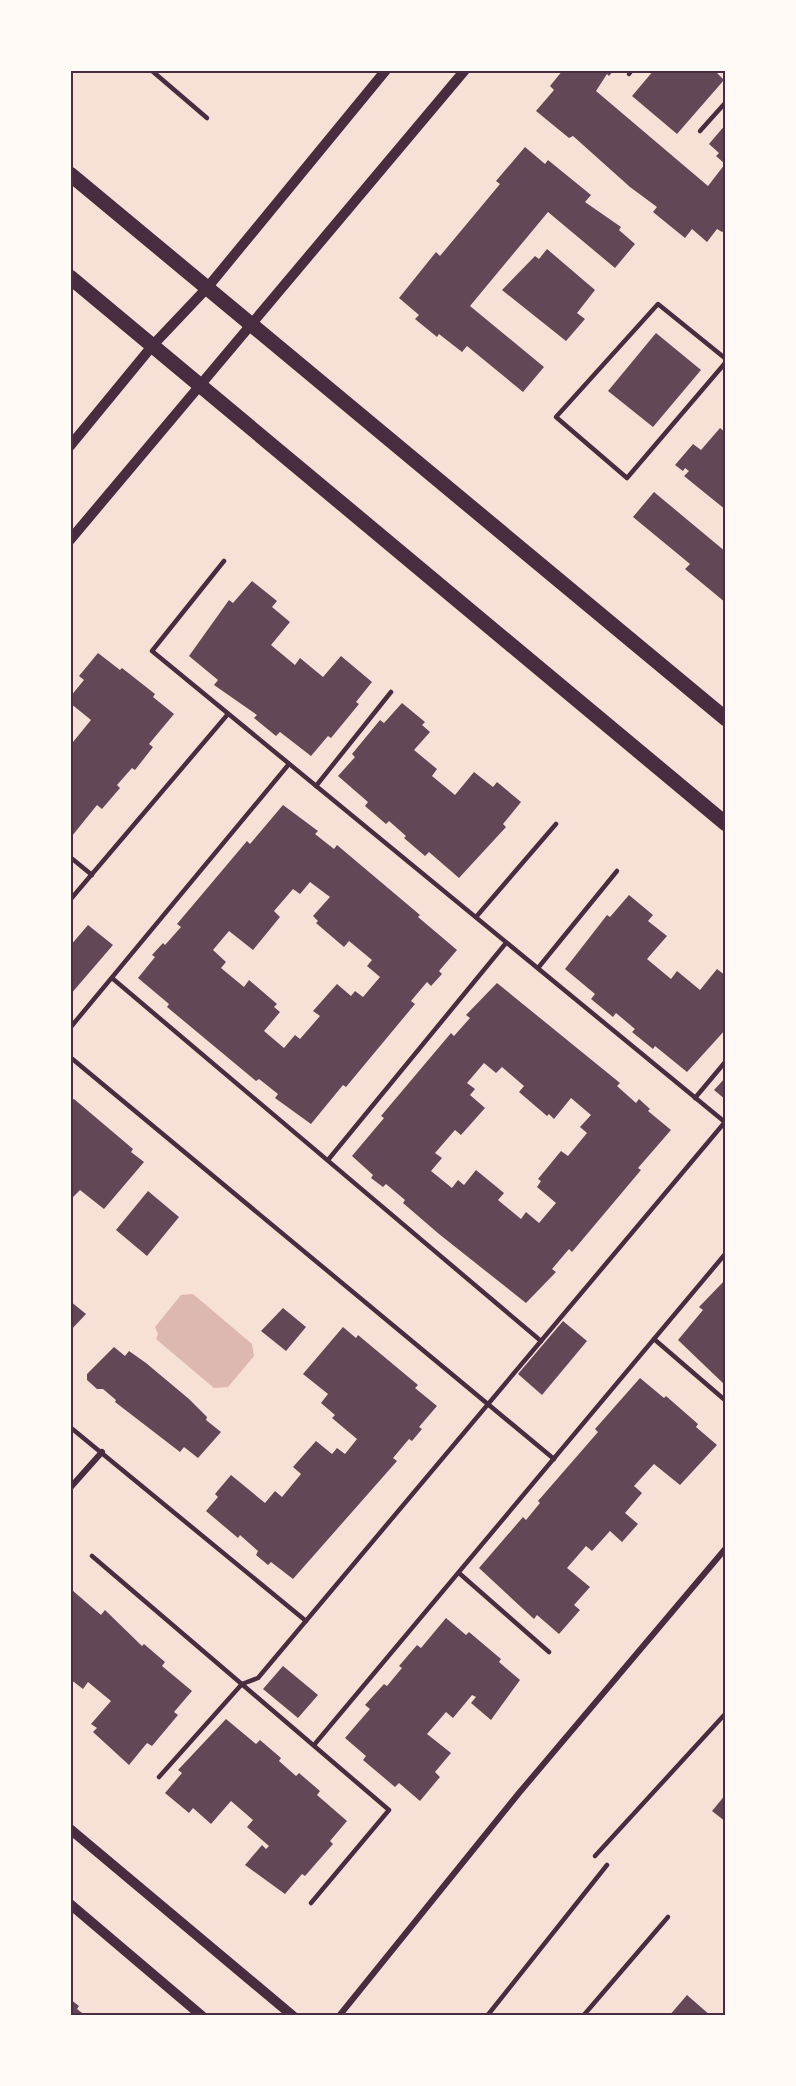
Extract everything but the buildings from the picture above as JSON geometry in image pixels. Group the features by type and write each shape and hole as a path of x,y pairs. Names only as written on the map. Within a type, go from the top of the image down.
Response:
{"main road":[{"path":"70,174 726,719"},
{"path":"70,277 726,824"}],"street":[{"path":"70,446 153,345 207,288 386,70"},
{"path":"70,540 465,70"},
{"path":"70,1488 102,1452"},
{"path":"339,2016 519,1793 726,1548"},
{"path":"70,1829 293,2016"},
{"path":"70,1904 202,2016"}],"lane":[{"path":"151,70 207,118"},
{"path":"700,131 726,102"},
{"path":"658,304 726,360 627,478 556,417 658,304"},
{"path":"159,1777 242,1684 258,1678 725,1122 152,651 224,561"},
{"path":"316,786 391,692"},
{"path":"70,900 228,714"},
{"path":"70,1028 289,764"},
{"path":"476,917 556,824"},
{"path":"70,857 92,875"},
{"path":"538,968 617,871"},
{"path":"328,1160 506,943"},
{"path":"112,978 541,1341"},
{"path":"70,1057 554,1459"},
{"path":"696,1098 726,1061"},
{"path":"314,1745 726,1253"},
{"path":"654,1339 726,1401"},
{"path":"70,1427 306,1620"},
{"path":"92,1556 388,1810 311,1903"},
{"path":"459,1573 549,1652"},
{"path":"595,1856 726,1713"},
{"path":"487,2016 606,1865"},
{"path":"583,2016 668,1917"}],"shaded area":[{"path":"193,1294 252,1344 254,1356 228,1387 214,1388 156,1339 158,1334 155,1327 181,1295"}]}
